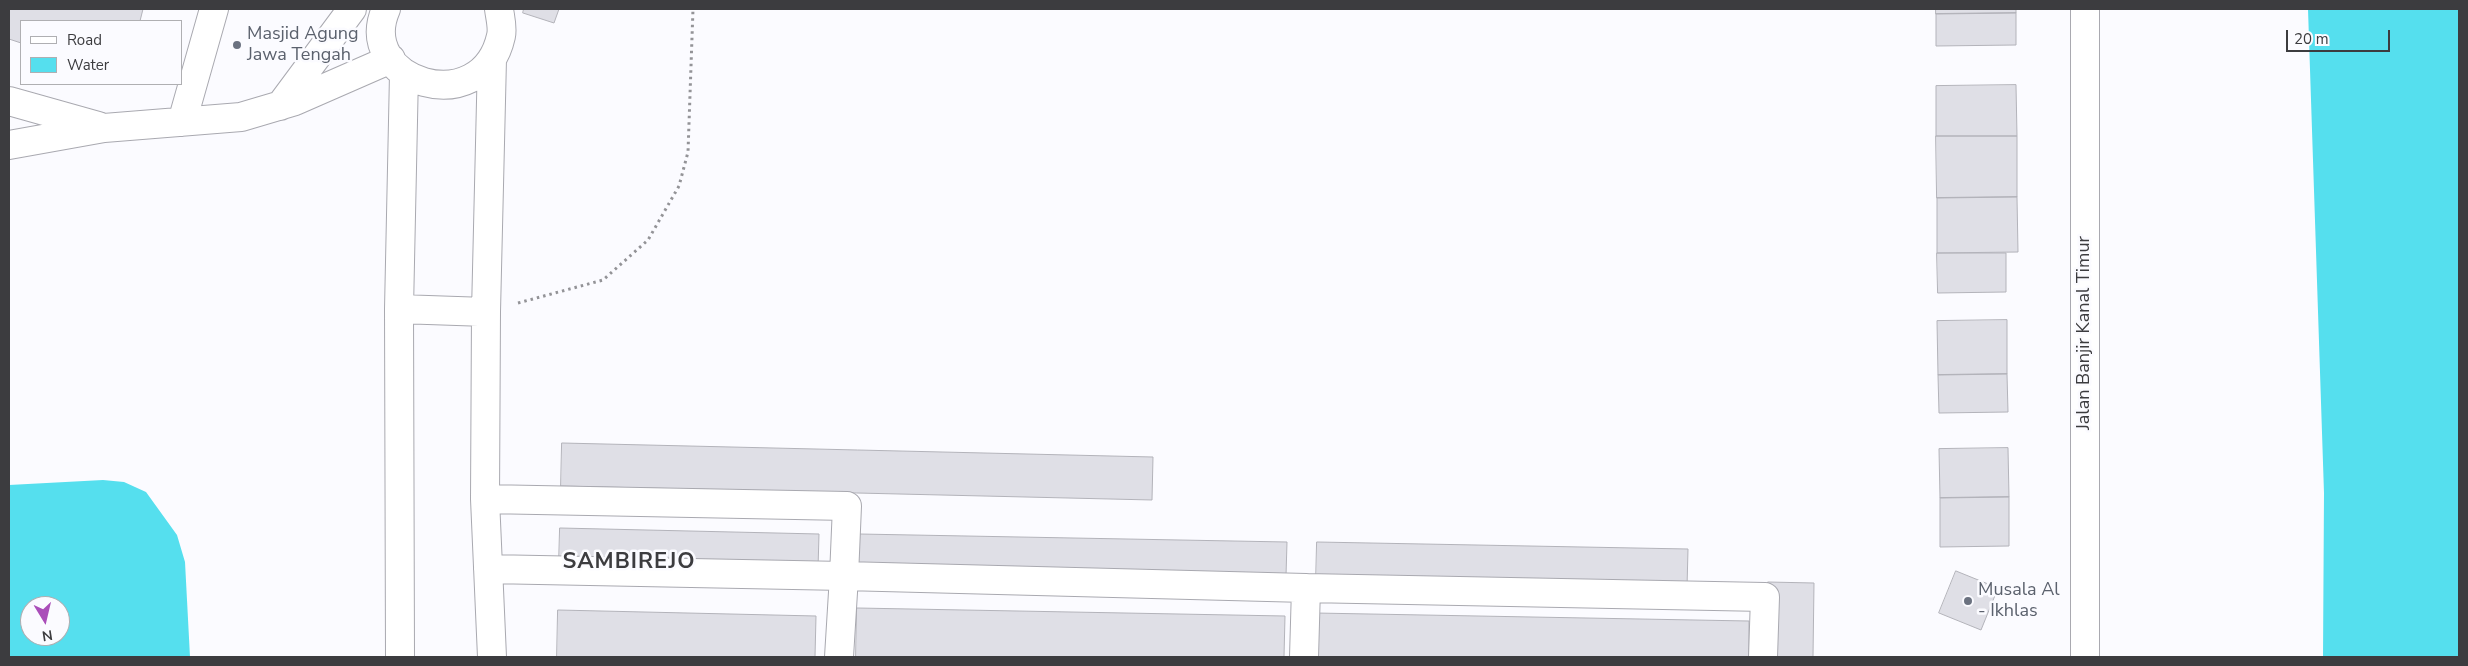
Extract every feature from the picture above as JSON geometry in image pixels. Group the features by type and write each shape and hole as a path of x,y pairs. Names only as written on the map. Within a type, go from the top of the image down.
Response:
{"street":[{"path":"182,122 214,9"},
{"path":"280,106 352,9"},
{"path":"492,657 486,499 486,312 492,60 500,21 516,9"},
{"name":"Jalan Banjir Kanal Timur","path":"2084,657 2085,9"},
{"path":"384,11 382,31 384,46 398,67 426,84 450,86 472,77 492,60"},
{"path":"9,145 104,128 241,117 398,67"},
{"path":"398,67 400,657"},
{"path":"9,101 104,128"},
{"path":"399,309 486,312"},
{"path":"486,499 847,506 839,657"},
{"path":"488,569 1765,597 1763,657"},
{"path":"1304,657 1306,588"}],"path":[{"path":"486,312 603,280 648,240 679,186 688,152 693,9"}],"water":[{"path":"2308,9 2459,9 2459,657 2323,657 2324,493"},
{"path":"103,480 124,482 146,492 177,535 185,562 190,657 9,657 9,485"}],"building":[{"path":"9,9 143,9 140,20 20,20 20,43 9,39"},
{"path":"524,9 559,9 554,23 523,13"},
{"path":"1936,9 2016,9 2016,13 1936,14"},
{"path":"2016,13 2016,45 1936,46 1936,14"},
{"path":"2016,85 2017,136 1936,136 1936,86"},
{"path":"1936,136 2017,136 2017,197 1937,198"},
{"path":"2017,197 2018,252 1937,253 1937,198"},
{"path":"1937,253 2006,253 2006,292 1938,293"},
{"path":"2007,320 2007,374 1938,375 1937,321"},
{"path":"2007,374 2008,412 1939,413 1938,375"},
{"path":"562,443 1153,457 1152,500 561,486"},
{"path":"2008,448 2009,497 1940,498 1939,449"},
{"path":"2009,497 2009,546 1940,547 1940,498"},
{"path":"560,528 819,534 818,569 559,563"},
{"path":"859,534 1287,542 1286,576 858,568"},
{"path":"1317,542 1688,549 1687,588 1316,581"},
{"name":"Musala Al - Ikhlas","path":"1956,571 1998,588 1981,630 1939,613"},
{"path":"1768,582 1814,583 1813,657 1766,657"},
{"path":"857,608 1285,616 1284,657 856,657"},
{"path":"558,610 816,616 815,657 557,657"},
{"path":"1315,613 1749,621 1749,657 1315,657"}],"place":[{"name":"Masjid Agung Jawa Tengah","path":"237,45"},
{"name":"Musala Al - Ikhlas","path":"1968,601"}],"district":[{"name":"SAMBIREJO","path":"629,563"}]}
